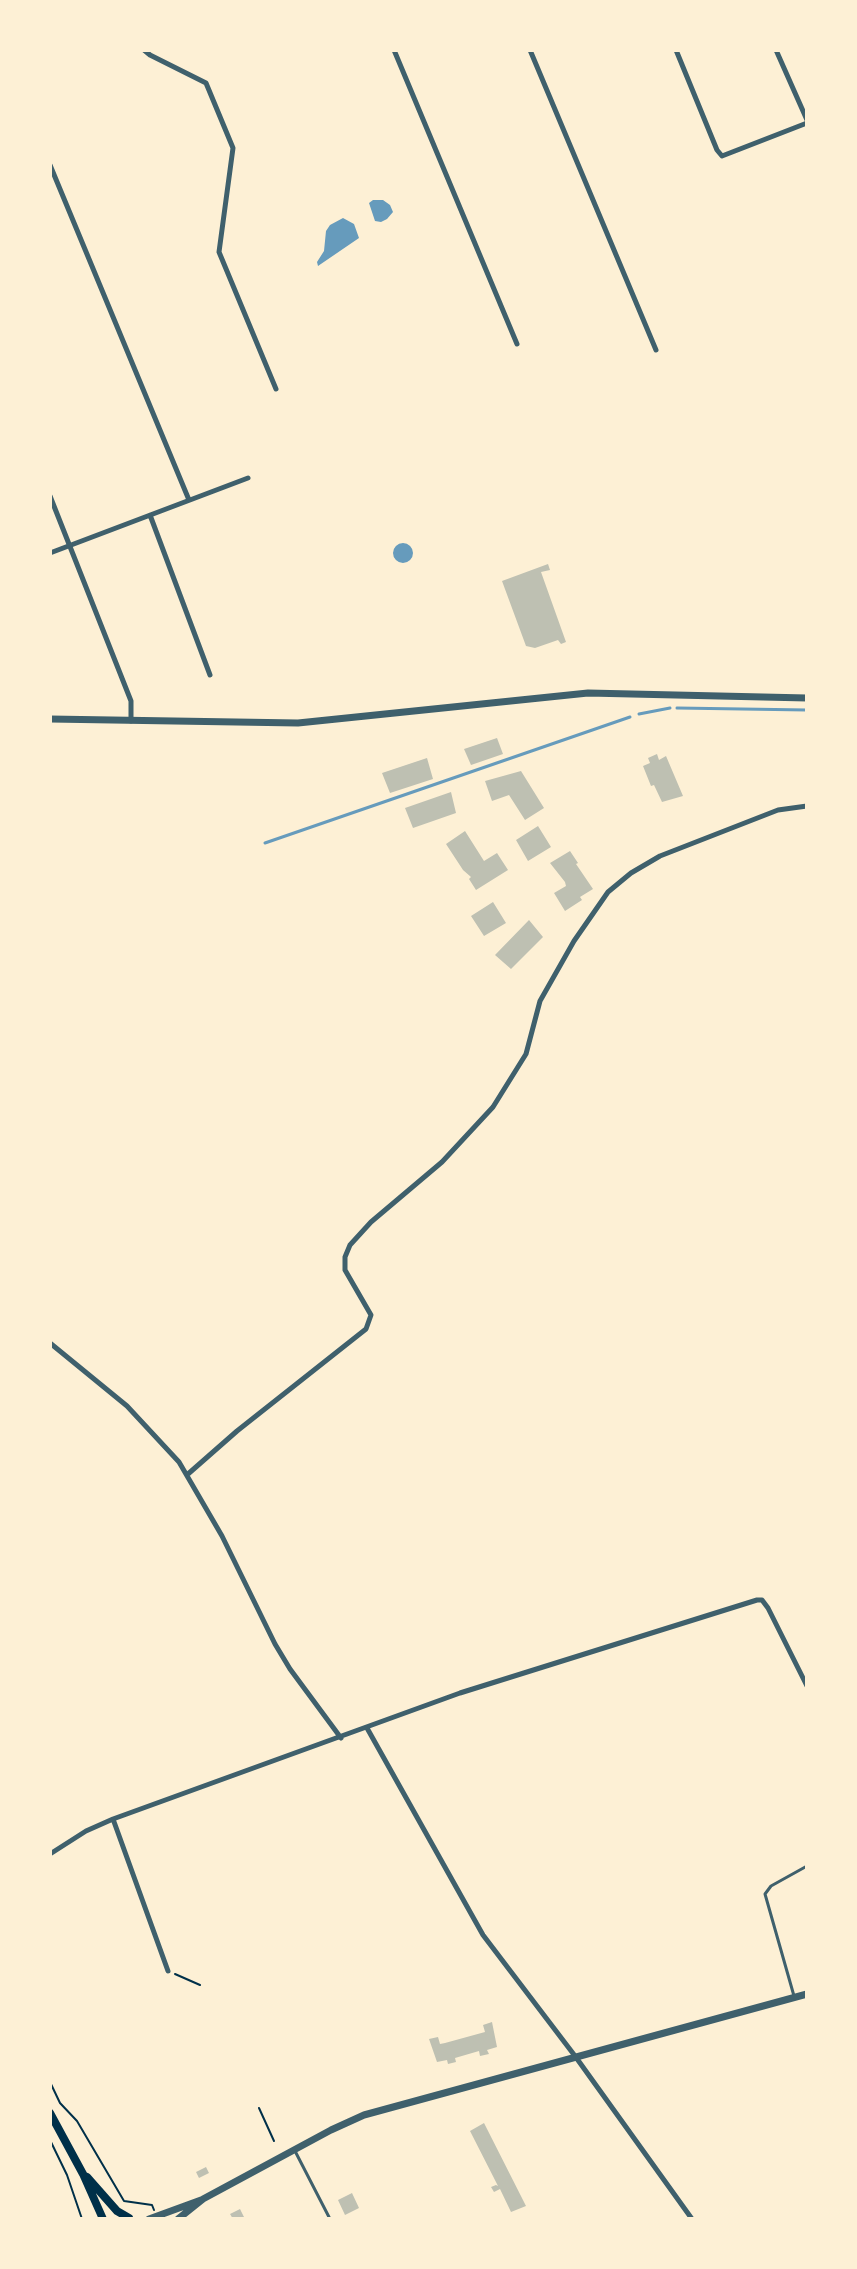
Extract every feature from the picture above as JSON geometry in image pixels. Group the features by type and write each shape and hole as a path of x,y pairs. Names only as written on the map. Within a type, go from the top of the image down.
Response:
{"main road":[{"path":"50,2113 103,2219"},
{"path":"83,2174 117,2211 131,2218"},
{"path":"120,2219 131,2218"}],"street":[{"path":"144,50 206,83 233,148 219,252 276,389"},
{"path":"394,50 517,344"},
{"path":"530,50 656,350"},
{"path":"676,50 722,156 807,122 776,50"},
{"path":"50,165 189,500"},
{"path":"50,553 248,478"},
{"path":"50,496 131,701 131,721"},
{"path":"150,515 210,675"},
{"path":"50,719 298,723 575,693 807,698"},
{"path":"188,1474 366,1329 371,1315 345,1270 345,1257 350,1245 371,1222 442,1162 493,1107 526,1054 540,1001 574,941 608,892 631,873 660,856 765,815 789,807 807,806"},
{"path":"50,1343 127,1406 188,1474 275,1644 341,1738"},
{"path":"50,1854 86,1831 113,1819 517,1674 757,1600 765,1602 807,1686"},
{"path":"367,1728 483,1935 692,2219"},
{"path":"113,1819 168,1971"},
{"path":"149,2219 203,2199 344,2123 376,2111 807,1994"},
{"path":"178,2219 203,2199"}],"lane":[{"path":"794,1997 765,1894 771,1886 807,1866"},
{"path":"295,2150 330,2219"}],"path":[{"path":"168,1971 200,1985"},
{"path":"50,2082 60,2103 77,2121 124,2201 152,2205 155,2211"},
{"path":"259,2108 274,2141"},
{"path":"50,2140 67,2175 82,2219"}],"water":[{"path":"383,200 390,205 393,212 387,219 375,221 369,203"},
{"path":"343,218 354,224 359,238 318,266 317,262 324,251 326,231"},
{"path":"403,543 410,546 413,553 410,560 403,563 396,560 393,553 396,546"}],"building":[{"path":"548,564 550,570 541,572 566,642 561,644 558,640 535,648 526,646 502,581"},
{"path":"497,738 503,754 471,765 464,749"},
{"path":"657,754 659,760 666,756 683,796 662,802 654,785 651,786 643,766 650,763 648,758"},
{"path":"427,758 433,779 390,793 382,773"},
{"path":"521,771 544,808 525,820 509,795 492,801 485,781"},
{"path":"451,792 456,813 413,828 405,808"},
{"path":"538,826 551,847 528,861 516,840"},
{"path":"465,831 484,861 497,853 508,870 476,890 469,879 471,877 446,844"},
{"path":"570,851 593,889 565,911 554,893 566,886 565,882 550,863"},
{"path":"493,902 506,923 484,936 471,916"},
{"path":"529,920 543,937 511,969 495,955"},
{"path":"492,2022 497,2047 487,2050 489,2054 480,2056 479,2051 455,2058 456,2062 437,2062 429,2039 438,2037 440,2044 445,2043 485,2032 483,2025"},
{"path":"484,2123 526,2206 511,2212 500,2189 494,2192 491,2187 498,2186 470,2131"},
{"path":"206,2167 209,2173 199,2178 196,2172"},
{"path":"352,2193 359,2208 345,2215 338,2200"},
{"path":"240,2209 245,2219 233,2219 230,2214"}],"waterway":[{"path":"639,714 670,708"},
{"path":"677,708 807,710"},
{"path":"265,843 630,717"}]}
